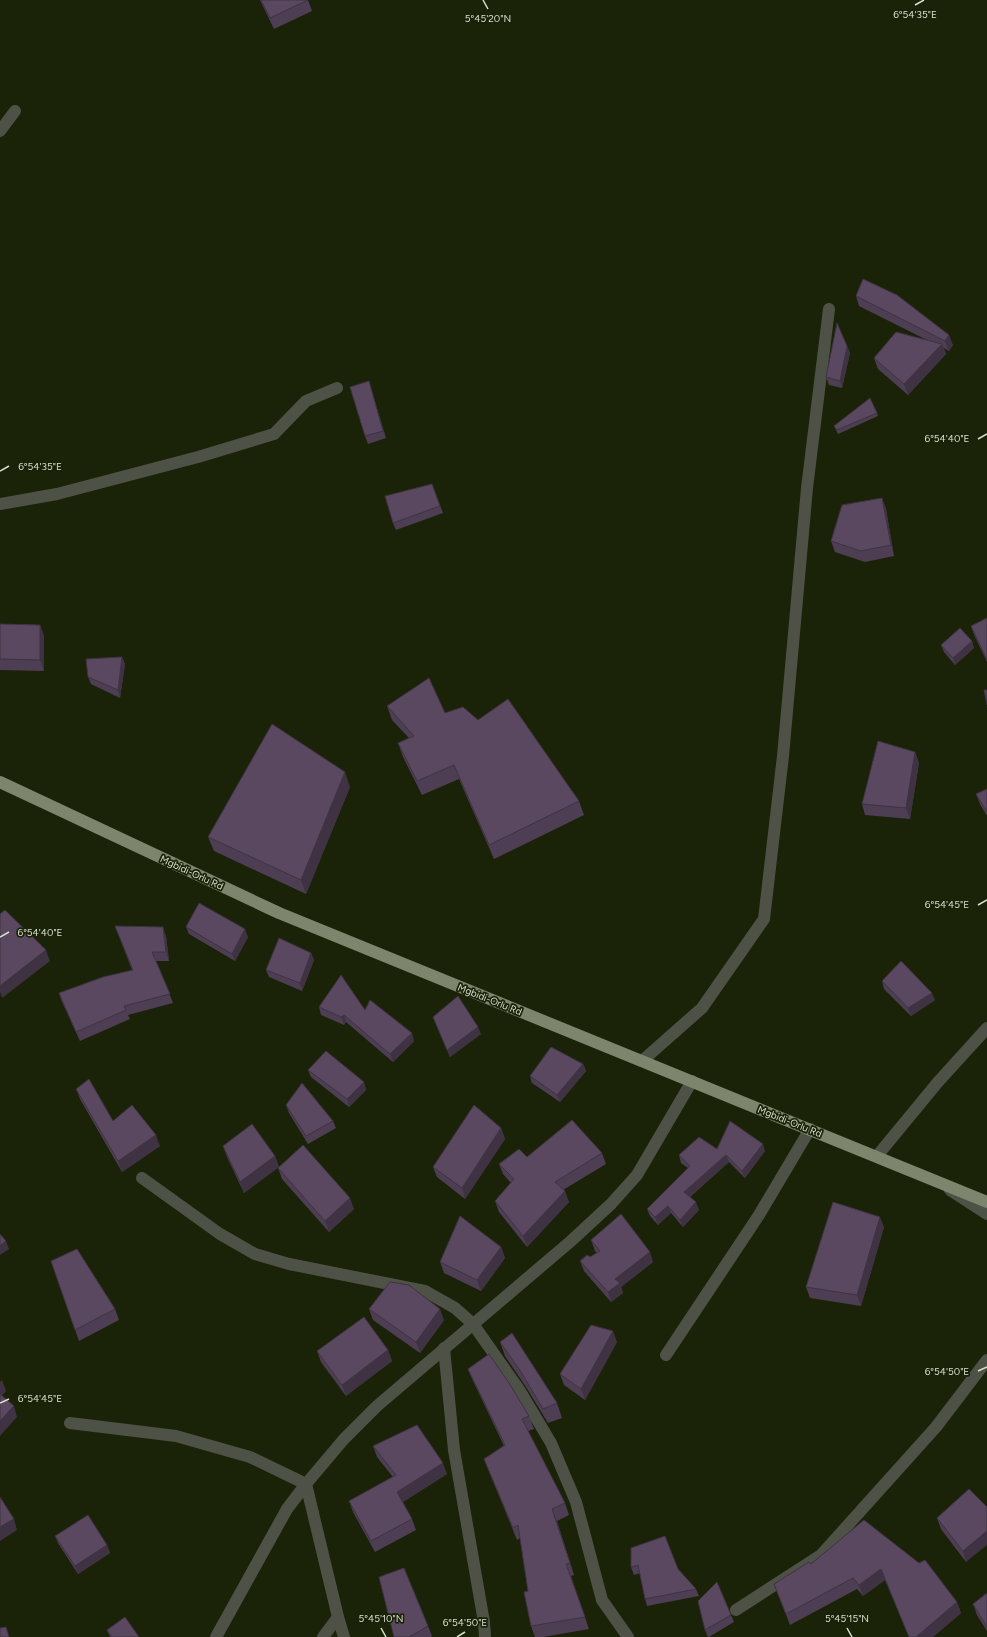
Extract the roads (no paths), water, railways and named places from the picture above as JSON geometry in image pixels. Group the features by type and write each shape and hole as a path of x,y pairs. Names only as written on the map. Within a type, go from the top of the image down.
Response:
{"main road":[{"name":"Mgbidi-Orlu Rd","path":"0,782 279,913 987,1202"}],"street":[{"path":"0,130 15,111"},
{"path":"642,1061 702,1008 764,920 783,756 807,488 829,309"},
{"path":"0,504 57,494 198,457 274,434 306,401 337,388"},
{"path":"877,1156 938,1082 987,1028"},
{"path":"216,1637 287,1509 344,1439 377,1406 571,1241 611,1204 637,1175 692,1081"},
{"path":"666,1355 759,1215 810,1129"},
{"path":"142,1178 220,1234 255,1254 289,1264 424,1291 455,1308 473,1324 520,1391 551,1443 576,1502 602,1600 628,1637"},
{"path":"934,1180 987,1214"},
{"path":"444,1348 454,1450 484,1622 485,1637"},
{"path":"736,1610 821,1555 936,1428 987,1360"},
{"path":"70,1423 176,1436 250,1457 306,1484"},
{"path":"306,1484 344,1637"},
{"path":"323,1637 338,1617"}]}
